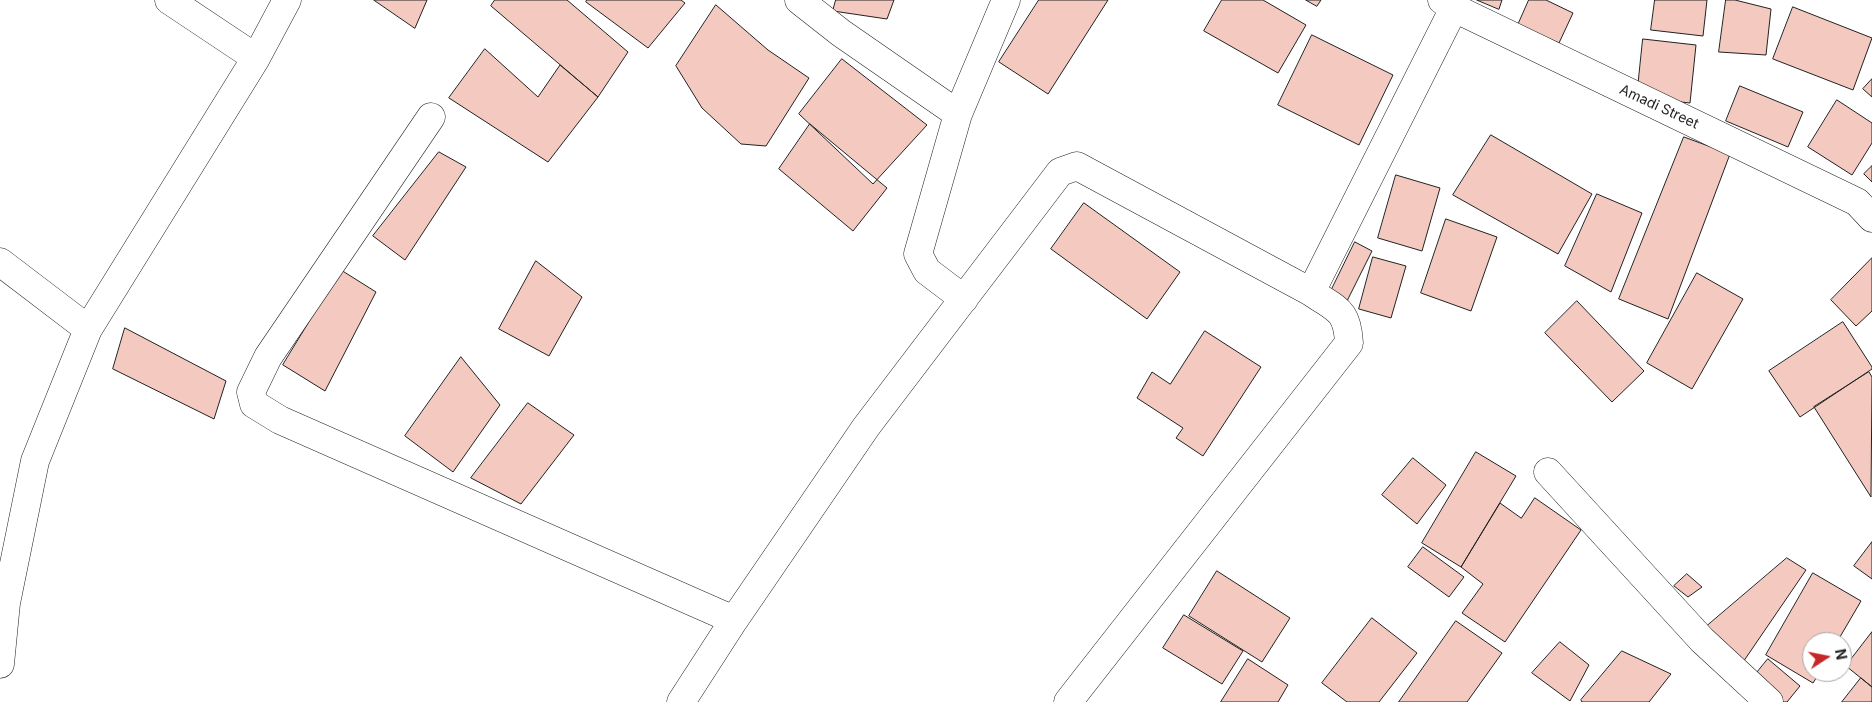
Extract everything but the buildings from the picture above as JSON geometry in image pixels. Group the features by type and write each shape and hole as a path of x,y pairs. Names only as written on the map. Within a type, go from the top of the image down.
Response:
{"street":[{"path":"168,0 256,58"},
{"path":"0,664 3,602 35,461 88,329 256,58 287,0"},
{"path":"799,0 841,33 958,114"},
{"path":"964,300 927,271 918,254 958,114 1006,0"},
{"path":"1311,292 1448,4"},
{"name":"Amadi Street","path":"1448,4 1857,202 1872,218"},
{"path":"432,117 268,357 251,392 254,404 280,420 734,620"},
{"path":"681,702 734,620 866,427 1060,172 1077,166 1311,292 1342,314 1348,329 1349,343 1068,702"},
{"path":"0,262 88,329"},
{"path":"1548,472 1702,640 1769,702"}]}
